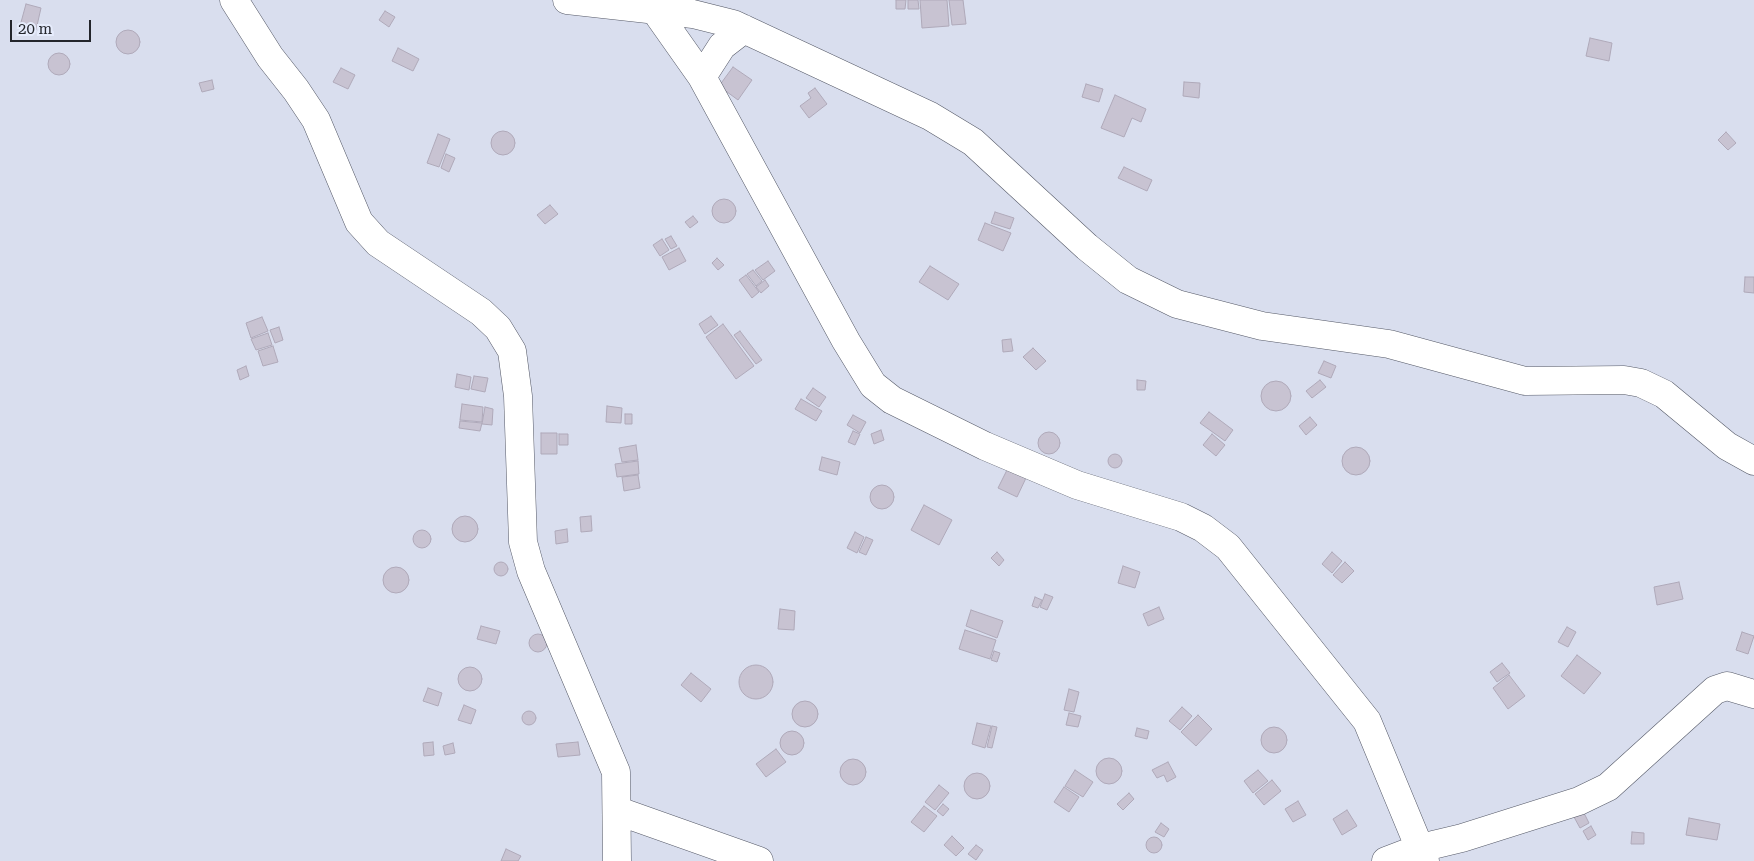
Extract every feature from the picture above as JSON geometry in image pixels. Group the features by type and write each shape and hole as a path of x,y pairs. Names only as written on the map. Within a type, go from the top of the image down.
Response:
{"street":[{"path":"234,0 270,56 316,120 359,222 378,243 481,312 498,328 512,351 518,396 523,542 530,571 616,772 618,811 617,861"},
{"path":"567,0 693,14 733,24 930,116 973,142 1087,247 1128,280 1177,304 1262,326 1389,344 1525,381 1624,380 1641,383 1664,394 1727,446 1754,461"},
{"path":"654,9 702,77 846,340 873,385 892,400 984,446 1077,485 1181,517 1203,528 1228,547 1367,721 1423,855"},
{"path":"702,77 722,46 744,29"},
{"path":"1386,861 1423,855 1462,838 1579,801 1608,787 1715,690 1727,686 1754,694"},
{"path":"618,811 759,861"}],"building":[{"path":"896,0 906,0 905,9 896,9"},
{"path":"908,0 918,0 919,9 908,9"},
{"path":"920,0 947,0 949,26 922,28"},
{"path":"949,0 963,0 966,24 952,25"},
{"path":"26,4 41,8 36,30 20,26"},
{"path":"385,11 395,17 389,27 379,20"},
{"path":"128,30 137,33 140,42 137,51 128,54 119,51 116,42 119,33"},
{"path":"1590,38 1612,43 1609,61 1586,56"},
{"path":"398,48 419,59 413,71 392,61"},
{"path":"59,53 67,56 70,64 67,72 59,75 51,72 48,64 51,56"},
{"path":"733,67 752,80 738,100 719,86"},
{"path":"341,68 355,75 348,89 333,82"},
{"path":"212,80 214,89 202,92 199,83"},
{"path":"1184,82 1200,83 1199,98 1183,96"},
{"path":"1086,84 1103,89 1099,102 1082,97"},
{"path":"815,88 827,104 809,118 800,106 811,98 808,93"},
{"path":"1115,95 1146,109 1141,122 1132,118 1124,137 1101,128"},
{"path":"498,131 508,131 515,138 515,148 508,155 498,155 491,148 491,138"},
{"path":"1726,132 1736,143 1728,150 1718,140"},
{"path":"438,134 450,139 439,167 427,163"},
{"path":"446,154 455,158 449,172 441,168"},
{"path":"1124,167 1152,180 1147,191 1118,178"},
{"path":"724,199 729,200 735,206 735,216 729,222 724,223 719,222 713,216 712,211 713,206 719,200"},
{"path":"550,205 558,214 545,224 537,215"},
{"path":"995,212 1014,218 1010,229 991,223"},
{"path":"693,216 698,222 690,228 685,222"},
{"path":"985,223 1011,233 1003,251 978,240"},
{"path":"671,236 677,246 671,249 665,239"},
{"path":"662,239 669,250 660,256 653,245"},
{"path":"679,248 686,261 669,270 662,257"},
{"path":"717,258 724,265 718,270 712,263"},
{"path":"768,261 775,271 763,280 755,270"},
{"path":"930,266 959,284 948,300 919,282"},
{"path":"753,270 762,281 756,286 747,274"},
{"path":"746,275 759,292 752,298 739,280"},
{"path":"1745,277 1754,277 1754,293 1744,292"},
{"path":"765,280 769,286 761,293 756,287"},
{"path":"711,316 718,325 705,334 699,324"},
{"path":"262,317 268,331 251,338 246,323"},
{"path":"723,324 754,366 736,379 706,337"},
{"path":"279,327 283,340 275,343 270,330"},
{"path":"740,331 762,360 756,364 734,335"},
{"path":"268,333 272,345 256,350 251,339"},
{"path":"1011,339 1013,351 1003,352 1002,340"},
{"path":"273,346 278,362 263,366 258,351"},
{"path":"1033,348 1046,361 1036,370 1023,357"},
{"path":"1324,361 1336,366 1331,378 1318,373"},
{"path":"246,366 249,376 240,380 237,370"},
{"path":"457,374 471,377 469,390 455,387"},
{"path":"474,376 488,378 485,392 471,389"},
{"path":"1137,380 1146,381 1145,390 1137,390"},
{"path":"1320,380 1326,387 1312,398 1306,391"},
{"path":"1276,381 1287,385 1291,396 1287,407 1276,411 1265,407 1261,396 1265,385"},
{"path":"813,388 826,397 819,407 806,398"},
{"path":"801,399 822,411 816,421 795,409"},
{"path":"462,404 483,407 482,422 460,420"},
{"path":"607,406 622,408 621,423 606,422"},
{"path":"485,407 493,409 492,425 482,424"},
{"path":"1209,412 1233,430 1225,441 1200,423"},
{"path":"625,414 632,414 632,424 625,424"},
{"path":"853,415 866,422 860,433 847,425"},
{"path":"1310,417 1317,425 1306,435 1299,426"},
{"path":"460,421 482,423 480,431 459,428"},
{"path":"881,430 884,440 874,444 871,434"},
{"path":"853,431 860,434 855,445 848,442"},
{"path":"1049,432 1057,435 1060,443 1057,451 1049,454 1041,451 1038,443 1041,435"},
{"path":"541,433 557,433 557,454 541,454"},
{"path":"559,434 568,434 568,445 559,445"},
{"path":"1212,434 1225,445 1216,456 1203,445"},
{"path":"636,445 638,460 622,462 619,448"},
{"path":"1356,447 1366,451 1370,461 1366,471 1356,475 1346,471 1342,461 1346,451"},
{"path":"1112,454 1118,454 1122,461 1118,468 1112,468 1108,464 1108,458"},
{"path":"822,457 840,462 837,475 819,470"},
{"path":"638,461 639,474 617,477 615,464"},
{"path":"1007,470 1026,478 1017,497 998,488"},
{"path":"638,475 640,488 624,491 622,477"},
{"path":"882,485 891,488 894,497 891,506 882,509 873,506 870,497 873,488"},
{"path":"924,505 952,520 939,545 911,530"},
{"path":"465,516 474,520 478,529 474,538 465,542 456,538 452,529 456,520"},
{"path":"591,516 592,531 581,532 580,517"},
{"path":"567,529 568,542 556,544 555,531"},
{"path":"418,530 426,530 431,535 429,546 418,548 413,543 413,535"},
{"path":"855,532 864,537 857,553 847,548"},
{"path":"866,537 873,540 866,555 859,552"},
{"path":"997,552 1004,560 999,566 991,558"},
{"path":"1332,552 1342,561 1332,573 1322,564"},
{"path":"501,562 506,564 508,569 506,574 501,576 496,574 494,569 496,564"},
{"path":"1345,562 1354,571 1342,583 1333,575"},
{"path":"1123,566 1140,572 1135,588 1118,583"},
{"path":"396,567 405,571 409,580 405,589 396,593 387,589 383,580 387,571"},
{"path":"1679,582 1683,599 1657,605 1654,587"},
{"path":"1045,594 1053,597 1047,610 1040,607"},
{"path":"1035,597 1042,600 1038,608 1032,606"},
{"path":"1159,607 1164,619 1148,626 1143,614"},
{"path":"780,609 795,611 794,630 778,629"},
{"path":"971,610 1003,621 997,638 966,626"},
{"path":"481,626 500,631 496,644 477,639"},
{"path":"1567,627 1576,632 1568,647 1558,642"},
{"path":"965,630 996,640 990,659 959,649"},
{"path":"1742,632 1754,636 1748,654 1736,650"},
{"path":"534,634 542,634 547,639 545,650 534,652 529,647 529,639"},
{"path":"994,651 1000,653 997,662 991,660"},
{"path":"1577,655 1601,673 1584,694 1561,676"},
{"path":"1502,663 1510,673 1497,682 1490,672"},
{"path":"756,665 768,670 773,682 768,694 756,699 744,694 739,682 744,670"},
{"path":"470,667 478,671 482,679 478,687 470,691 462,687 458,679 462,671"},
{"path":"691,673 711,689 701,702 681,685"},
{"path":"1509,675 1525,696 1508,709 1493,688"},
{"path":"428,688 442,693 438,706 423,701"},
{"path":"1069,689 1079,692 1074,712 1064,710"},
{"path":"805,701 814,705 818,714 814,723 805,727 796,723 792,714 796,705"},
{"path":"464,705 476,710 471,724 458,720"},
{"path":"1182,707 1192,716 1180,730 1169,721"},
{"path":"526,711 532,711 536,718 532,725 526,725 522,721 522,715"},
{"path":"1069,713 1081,716 1078,727 1066,725"},
{"path":"1198,715 1212,729 1196,746 1181,732"},
{"path":"977,723 991,726 985,748 972,744"},
{"path":"992,726 997,727 992,748 987,747"},
{"path":"1274,727 1283,731 1287,740 1283,749 1274,753 1265,749 1261,740 1265,731"},
{"path":"1137,728 1149,731 1147,739 1135,736"},
{"path":"792,731 801,734 804,743 801,752 792,755 783,752 780,743 783,734"},
{"path":"433,742 434,755 424,756 423,743"},
{"path":"578,742 580,755 558,757 556,744"},
{"path":"453,743 455,753 445,755 443,746"},
{"path":"776,749 786,762 766,777 756,764"},
{"path":"1109,758 1118,762 1122,771 1118,780 1109,784 1100,780 1096,771 1100,762"},
{"path":"853,759 862,763 866,772 862,781 853,785 844,781 840,772 844,763"},
{"path":"1168,762 1176,777 1167,782 1164,775 1157,778 1152,770"},
{"path":"1075,770 1093,782 1083,797 1065,786"},
{"path":"1258,770 1268,781 1253,793 1244,781"},
{"path":"977,773 986,777 990,786 986,795 977,799 968,795 964,786 968,777"},
{"path":"1272,780 1281,791 1264,805 1255,794"},
{"path":"939,785 949,793 935,810 925,802"},
{"path":"1064,787 1079,797 1069,812 1054,802"},
{"path":"1129,793 1134,799 1123,810 1117,804"},
{"path":"1298,801 1306,815 1293,822 1285,809"},
{"path":"943,804 949,809 943,816 937,811"},
{"path":"924,806 937,816 924,832 911,822"},
{"path":"1347,810 1357,826 1342,835 1333,819"},
{"path":"1584,813 1589,823 1580,828 1574,817"},
{"path":"1689,818 1720,824 1717,840 1686,835"},
{"path":"1161,823 1169,829 1164,837 1155,832"},
{"path":"1591,826 1596,835 1588,840 1583,831"},
{"path":"1632,832 1644,833 1644,844 1631,844"},
{"path":"952,836 964,848 956,856 944,845"},
{"path":"1151,837 1157,837 1162,842 1160,851 1151,853 1146,848 1146,842"},
{"path":"976,845 983,850 976,860 968,854"},
{"path":"506,849 521,856 518,861 501,861"}]}
